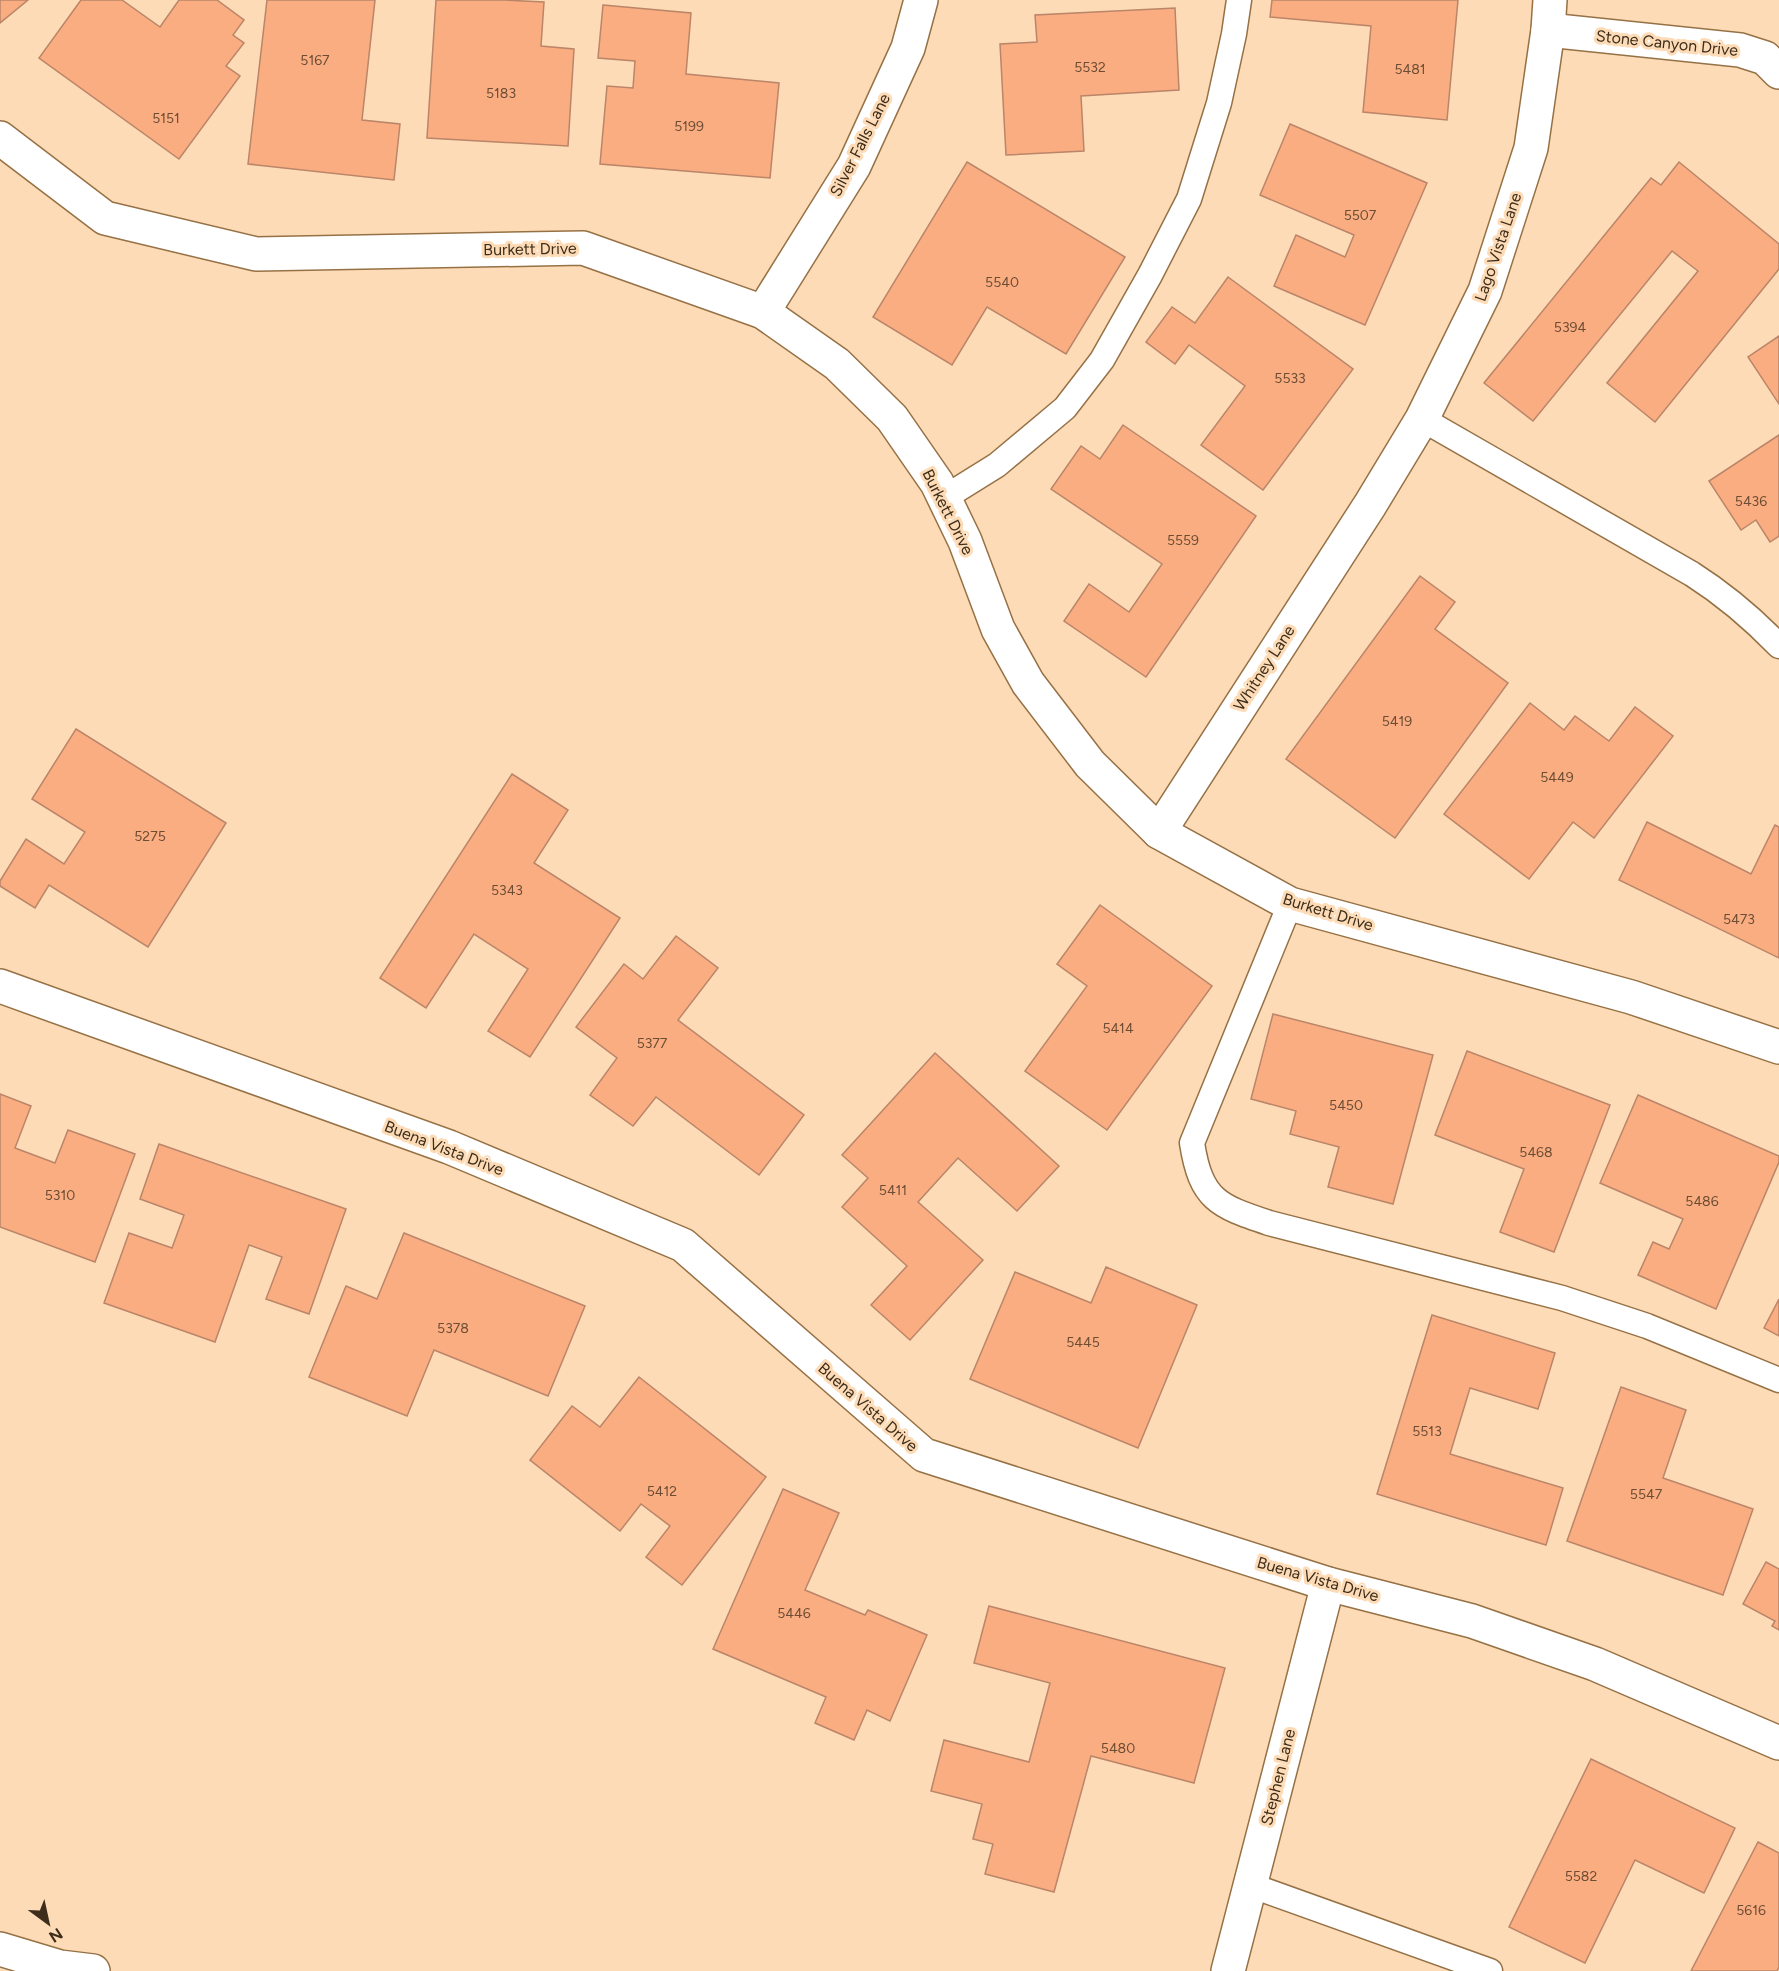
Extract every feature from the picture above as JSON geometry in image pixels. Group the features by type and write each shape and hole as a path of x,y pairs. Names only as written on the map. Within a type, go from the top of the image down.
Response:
{"street":[{"name":"Silver Falls Lane","path":"763,312 854,166 908,48 921,0"},
{"name":"Stone Canyon Drive","path":"1549,15 1740,50 1765,58 1779,72"},
{"name":"Lago Vista Lane","path":"1370,505 1422,420 1485,291 1531,148 1549,15"},
{"name":"Burkett Drive","path":"0,138 105,218 256,254 583,248 763,312 837,364 892,418 937,483 965,542 998,628 1028,683 1090,764 1158,832 1290,904 1631,997 1779,1047"},
{"name":"Whitney Lane","path":"1158,832 1370,505"},
{"name":"Buena Vista Drive","path":"0,986 448,1147 683,1245 924,1455 1328,1584 1472,1621 1595,1664 1779,1743"},
{"name":"Stephen Lane","path":"1228,1971 1328,1584"},
{"path":"0,1949 60,1967 93,1971"}],"lane":[{"path":"944,498 997,465 1065,408 1102,360 1150,275 1189,199 1219,103 1239,0"},
{"path":"1422,420 1692,574 1723,594 1756,622 1779,646"},
{"path":"1290,904 1192,1143 1196,1169 1211,1197 1236,1212 1269,1223 1562,1298 1647,1326 1779,1380"},
{"path":"1250,1885 1490,1971"}],"building":[{"path":"0,0 28,0 0,23"},
{"path":"81,0 122,0 160,27 179,0 217,0 244,20 233,35 244,43 226,66 240,76 179,159 39,58"},
{"path":"267,0 375,0 362,120 400,124 394,180 248,164"},
{"path":"436,0 544,2 541,46 574,49 568,146 427,138"},
{"path":"1272,0 1458,0 1447,120 1363,112 1371,26 1270,17"},
{"path":"603,5 691,13 686,74 779,83 770,178 600,164 607,86 633,88 635,61 598,58"},
{"path":"1175,8 1179,90 1081,96 1084,151 1006,155 1000,44 1037,42 1035,15"},
{"path":"1290,124 1427,183 1365,325 1274,286 1296,235 1345,257 1354,235 1260,195"},
{"path":"967,162 1125,257 1066,354 987,307 952,365 873,317"},
{"path":"1679,162 1779,244 1779,269 1655,422 1607,383 1698,271 1672,251 1533,421 1484,383 1651,178 1661,185"},
{"path":"1228,277 1353,369 1263,490 1201,445 1245,386 1189,345 1175,364 1146,342 1172,307 1195,323"},
{"path":"1779,336 1779,404 1748,357"},
{"path":"1123,425 1256,516 1146,677 1064,621 1089,584 1129,612 1162,564 1051,489 1081,446 1100,459"},
{"path":"1779,435 1779,536 1770,542 1756,520 1741,530 1709,481"},
{"path":"1420,576 1455,602 1435,629 1508,683 1395,838 1286,759"},
{"path":"1530,703 1564,730 1575,716 1609,741 1635,707 1673,736 1594,838 1573,822 1529,879 1444,814"},
{"path":"76,729 226,823 148,947 49,885 35,908 0,886 0,881 26,839 64,864 85,832 32,799"},
{"path":"512,774 568,810 534,863 620,918 530,1057 488,1031 528,969 474,934 426,1008 380,978"},
{"path":"1647,822 1751,874 1775,825 1779,827 1779,958 1619,880"},
{"path":"1100,905 1212,986 1107,1130 1025,1071 1087,986 1057,964"},
{"path":"676,936 718,968 678,1020 804,1115 759,1175 656,1097 633,1126 590,1095 617,1058 576,1027 624,964 643,979"},
{"path":"1273,1014 1433,1055 1393,1204 1328,1187 1339,1147 1290,1134 1296,1111 1251,1099"},
{"path":"1467,1051 1610,1105 1554,1252 1500,1232 1524,1169 1435,1135"},
{"path":"935,1053 1059,1166 1017,1211 958,1158 918,1202 983,1260 910,1340 871,1305 907,1266 842,1207 868,1178 842,1155"},
{"path":"0,1094 31,1106 15,1148 55,1163 68,1130 135,1154 95,1262 0,1227"},
{"path":"1638,1095 1779,1156 1779,1162 1716,1309 1638,1275 1653,1242 1669,1249 1683,1219 1600,1183"},
{"path":"159,1144 346,1209 309,1314 266,1299 282,1257 249,1245 215,1342 104,1303 129,1233 172,1248 184,1215 140,1199"},
{"path":"404,1233 585,1306 548,1396 434,1350 407,1416 309,1377 346,1286 377,1299"},
{"path":"1106,1267 1197,1305 1138,1448 970,1379 1015,1272 1091,1303"},
{"path":"1779,1299 1779,1336 1764,1328"},
{"path":"1432,1315 1555,1353 1538,1409 1470,1388 1450,1454 1563,1488 1546,1545 1377,1494"},
{"path":"639,1377 766,1477 682,1585 646,1557 670,1526 641,1504 620,1531 530,1460 572,1406 600,1427"},
{"path":"1621,1387 1686,1410 1663,1478 1753,1509 1723,1595 1567,1541"},
{"path":"783,1489 839,1513 805,1590 865,1615 868,1610 927,1635 890,1721 867,1710 854,1740 815,1723 826,1697 713,1649"},
{"path":"1766,1562 1779,1569 1779,1630 1772,1626 1775,1621 1743,1604"},
{"path":"989,1606 1225,1668 1194,1783 1091,1756 1054,1892 985,1874 993,1844 973,1839 982,1804 931,1791 944,1740 1029,1762 1050,1683 974,1663"},
{"path":"1591,1759 1735,1828 1704,1893 1635,1860 1585,1963 1509,1927"},
{"path":"1758,1842 1779,1853 1779,1967 1777,1971 1691,1971"}]}
